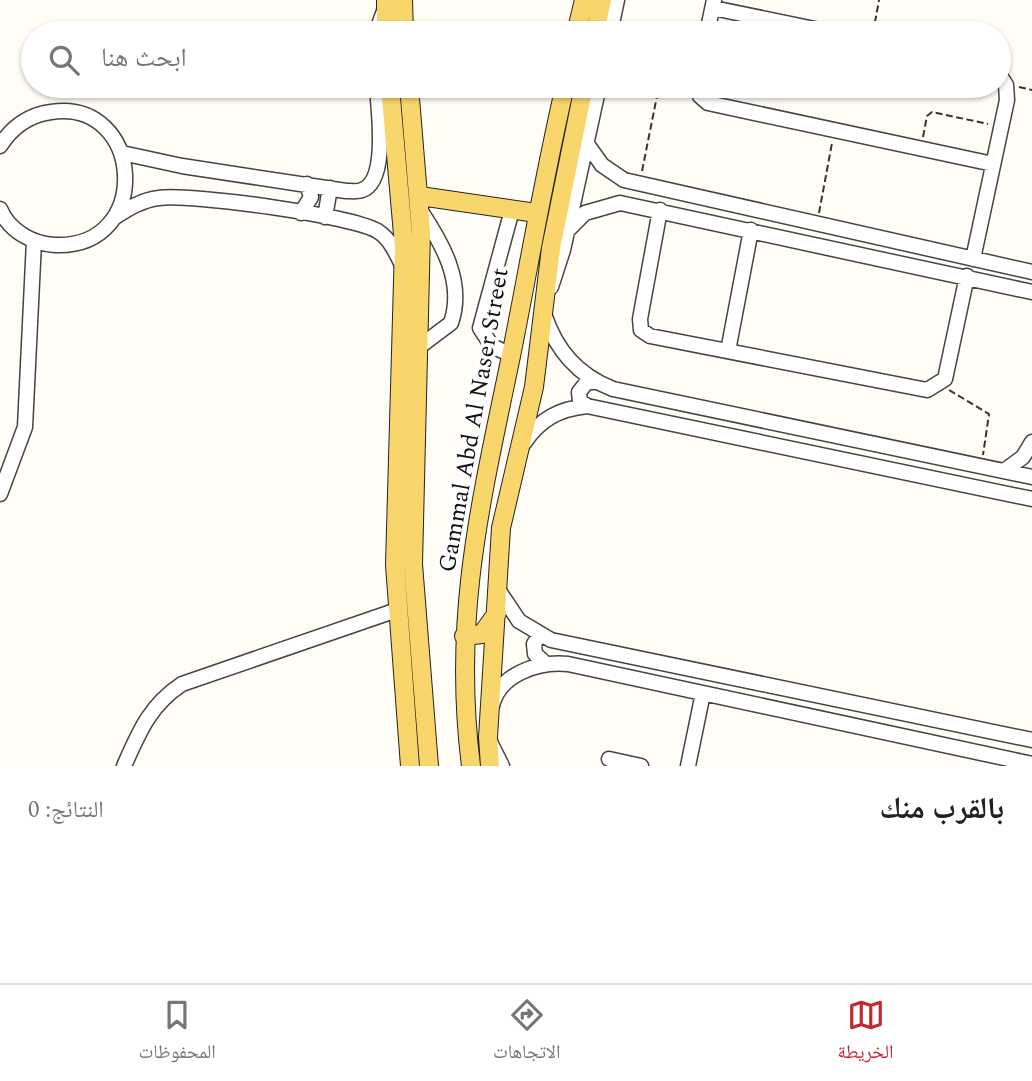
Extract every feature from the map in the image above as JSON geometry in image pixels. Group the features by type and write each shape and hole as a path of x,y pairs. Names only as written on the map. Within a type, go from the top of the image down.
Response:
{"main road":[{"path":"403,0 404,21"},
{"path":"579,21 584,0"},
{"path":"598,21 602,0"},
{"path":"386,3 386,21"},
{"path":"391,98 402,204 404,565 429,766"},
{"path":"410,98 420,203 419,347 404,565 397,610 410,766"},
{"name":"Gammal Abd Al Naser Street","path":"471,766 464,705 464,636 474,541 536,213 562,98"},
{"name":"Gammal Abd Al Naser Street","path":"491,766 488,737 497,613 495,586 501,528 534,387 556,220 581,98"},
{"path":"420,203 536,213"},
{"path":"511,355 525,356 542,314"},
{"path":"500,406 513,386 524,383 534,387"},
{"path":"464,636 482,634 497,613"}],"street":[{"path":"613,21 617,0"},
{"path":"380,21 386,3"},
{"path":"713,4 784,21"},
{"path":"122,153 182,166 330,188 362,190 374,176 380,150 378,98"},
{"path":"596,382 569,361 542,314 568,230 597,98"},
{"path":"702,98 708,103 993,164"},
{"path":"973,259 1007,98"},
{"path":"0,146 21,122 40,113 59,110 79,113 97,122 112,135 122,153 127,175 124,198 114,218"},
{"path":"587,144 612,173 640,184 1032,272"},
{"path":"301,213 311,197 307,184"},
{"path":"634,205 629,200 628,192 632,186 640,184"},
{"path":"325,216 330,188"},
{"path":"1,213 11,226 33,241 66,246 85,241 101,232 114,218 133,205 158,198 187,195 325,216 379,231 388,240 403,267"},
{"path":"419,347 451,323 456,291 441,241 420,203"},
{"path":"568,230 585,213 596,207 620,203 1031,290"},
{"path":"511,355 492,346 480,328 512,210"},
{"path":"660,210 640,319 642,330 650,336 920,390 940,385 947,372 967,276"},
{"path":"728,351 751,230"},
{"path":"879,257 883,238"},
{"path":"0,494 25,427 33,241"},
{"path":"587,406 579,396 580,388 587,382 596,382 644,396 1032,477"},
{"path":"520,450 533,429 544,419 558,412 587,406 1032,499"},
{"path":"1004,471 1023,457 1032,442"},
{"path":"936,479 940,458"},
{"path":"495,586 519,621 539,636 564,644 1032,740"},
{"path":"124,766 145,718 162,699 182,684 397,610"},
{"path":"539,636 534,644 535,654 546,663"},
{"path":"490,714 493,699 503,686 525,670 546,663 568,664 1032,764"},
{"path":"688,766 708,694 717,676"},
{"path":"964,749 969,729"},
{"path":"488,737 502,766"},
{"path":"609,759 641,766"}],"path":[{"path":"875,21 879,0"},
{"path":"1011,82 1032,90"},
{"path":"640,184 657,98"},
{"path":"921,148 927,116 932,112 1002,127"},
{"path":"817,224 835,130"},
{"path":"940,385 989,414 981,467"}]}
